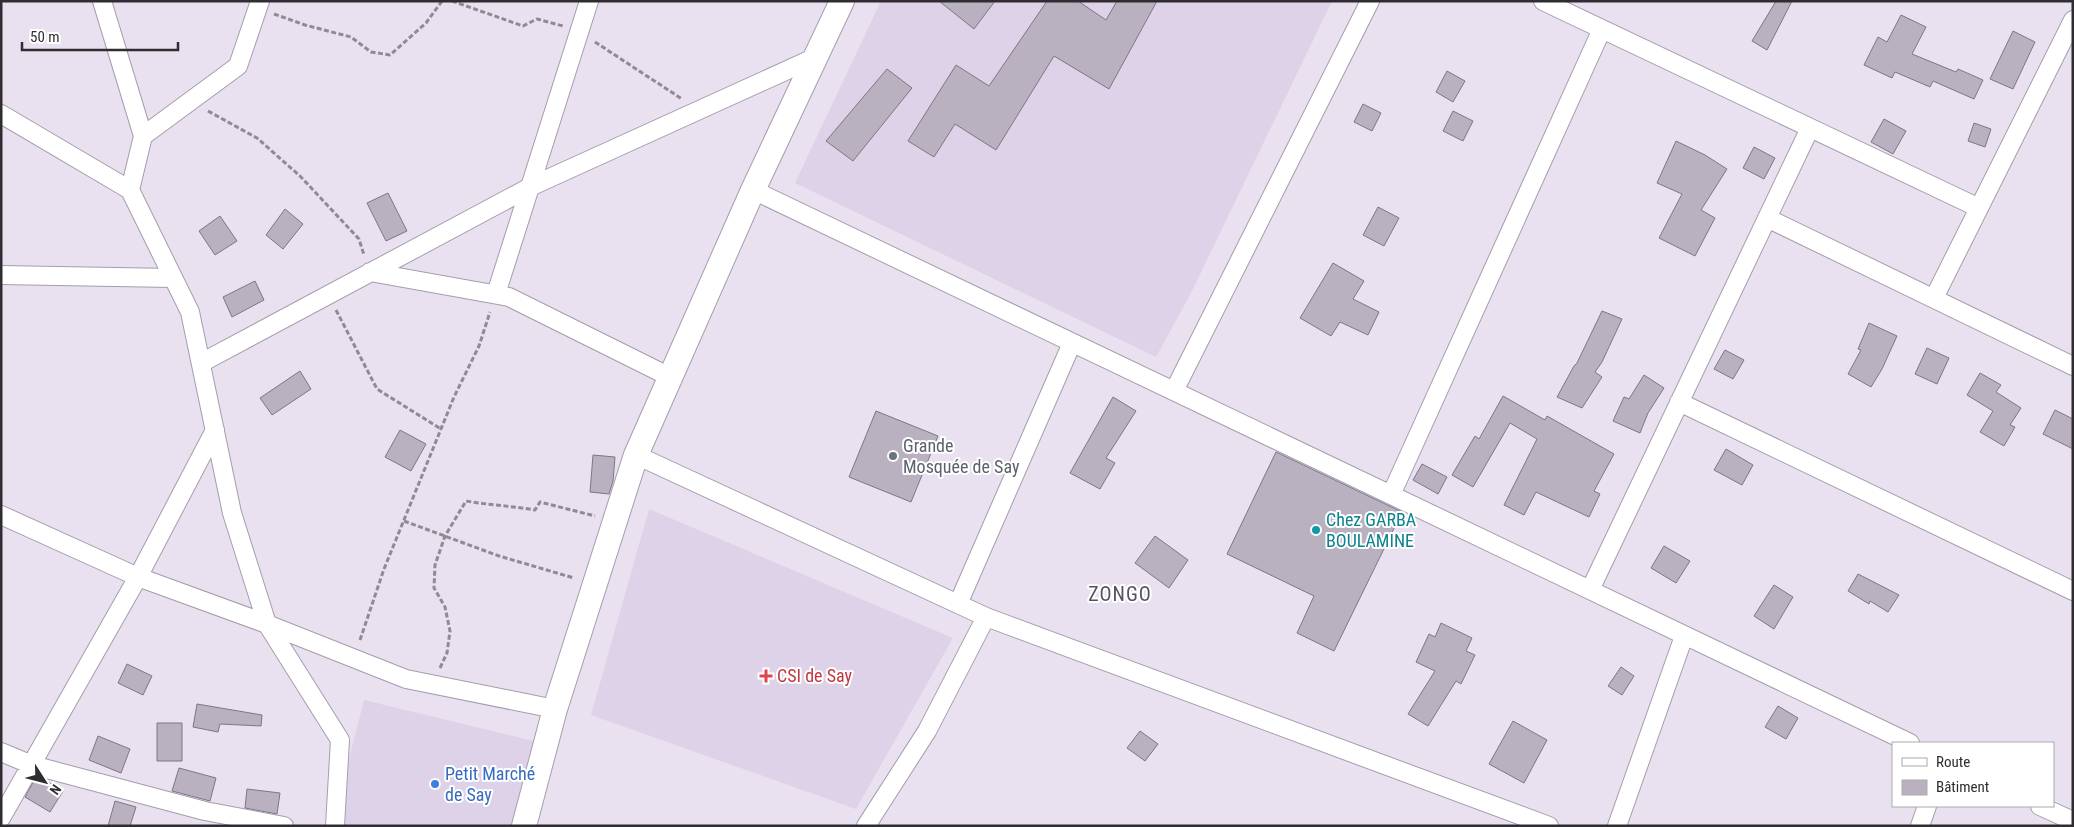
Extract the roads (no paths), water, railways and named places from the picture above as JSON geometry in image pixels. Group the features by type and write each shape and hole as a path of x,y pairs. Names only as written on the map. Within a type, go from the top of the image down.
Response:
{"street":[{"path":"102,1 142,136 130,190"},
{"path":"496,294 532,186 589,1"},
{"path":"524,826 555,709 636,455 753,190 842,1"},
{"path":"1174,391 1370,1"},
{"path":"1543,1 1979,208"},
{"path":"142,136 238,66 259,5"},
{"path":"1934,298 2073,20"},
{"path":"1391,495 1602,29"},
{"path":"201,363 532,186 816,57"},
{"path":"1,114 130,190 190,312 232,513 267,624 340,740 335,826"},
{"path":"1590,590 1810,128"},
{"path":"753,190 1908,742"},
{"path":"1768,218 2073,366"},
{"path":"370,272 509,297 670,377"},
{"path":"1,275 173,278"},
{"path":"958,604 1072,343"},
{"path":"1679,402 2073,591"},
{"path":"1,818 138,577 215,430"},
{"path":"636,455 986,617 1549,826"},
{"path":"1,515 138,577 267,624 406,679 555,709"},
{"path":"866,826 927,731 986,617"},
{"path":"1617,826 1684,636"},
{"path":"1,752 32,765 205,811 284,826"},
{"path":"1920,826 1927,807"},
{"path":"2042,807 2073,821"}],"place":[{"name":"Grande Mosquée de Say","path":"893,456"},
{"name":"Chez GARBA BOULAMINE","path":"1316,530"},
{"name":"CSI de Say","path":"766,676"},
{"name":"Petit Marché de Say","path":"435,784"}],"district":[{"name":"ZONGO","path":"1120,594"}]}
